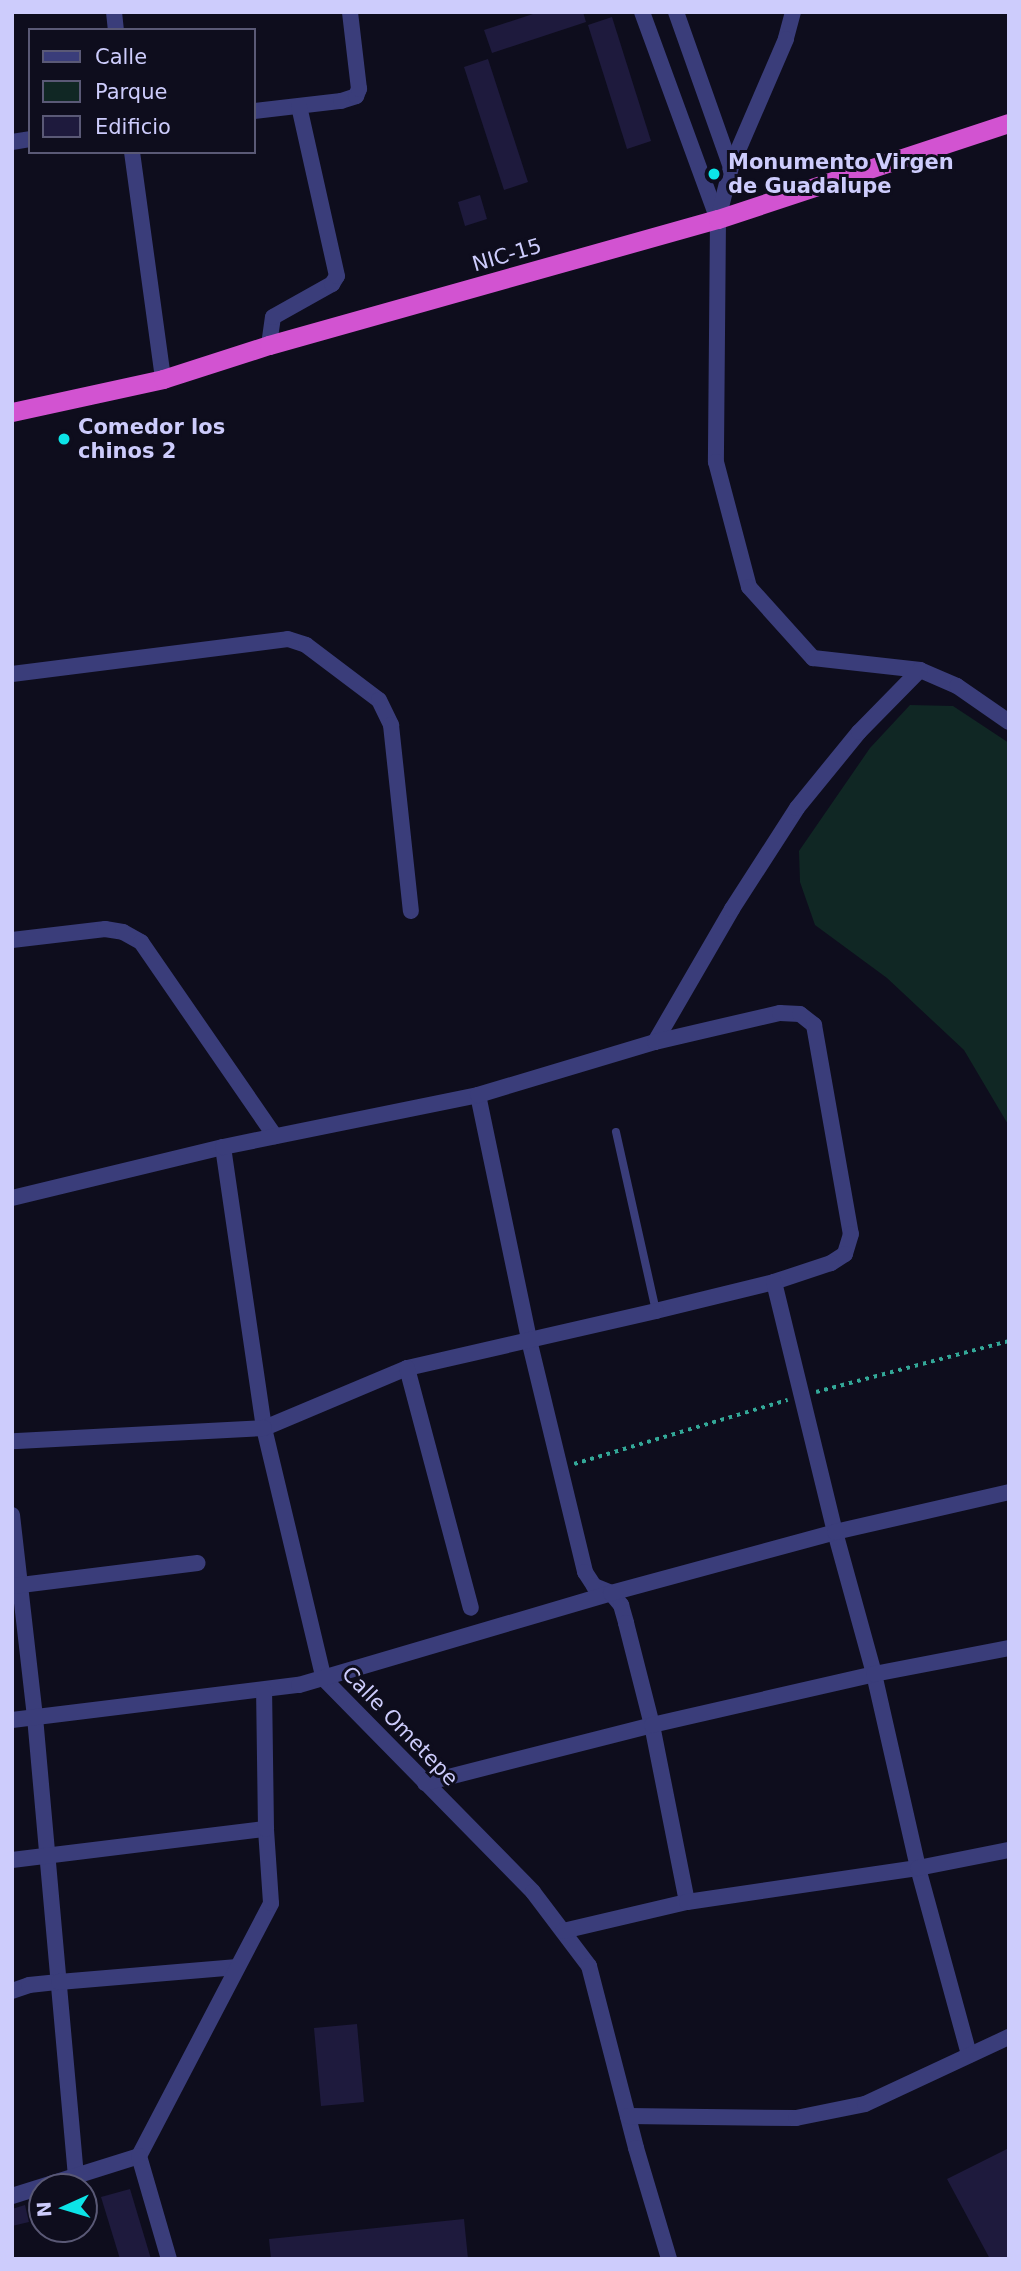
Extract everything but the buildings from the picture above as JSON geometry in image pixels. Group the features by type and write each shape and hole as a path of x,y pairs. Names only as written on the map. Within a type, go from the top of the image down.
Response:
{"highway":[{"name":"NIC-15","path":"12,412 163,379 269,345 718,219 1009,123"}],"street":[{"path":"256,111 350,99 359,89 350,12"},
{"path":"642,12 718,219"},
{"path":"676,12 731,167"},
{"path":"793,12 786,39 731,167 718,219 716,462 749,587 813,658 920,670 957,685 1009,722"},
{"path":"269,345 273,317 332,284 337,275 299,106"},
{"path":"132,154 163,379"},
{"path":"12,674 288,639 306,645 380,699 391,725 411,911"},
{"path":"655,1042 732,909 797,808 859,732 920,670"},
{"path":"12,940 105,929 123,932 141,942 275,1136"},
{"path":"12,1198 223,1147 478,1095 655,1042 780,1013 800,1014 814,1025 851,1234 845,1254 831,1263 774,1282 407,1368 264,1427 12,1441"},
{"path":"478,1095 529,1340 585,1572 594,1586 611,1593 621,1605 652,1725 687,1902"},
{"name":"Calle Ometepe","path":"223,1147 264,1427 324,1679 533,1892 589,1966 669,2259"},
{"path":"774,1282 835,1532 874,1674 918,1868 969,2055"},
{"path":"407,1368 471,1608"},
{"path":"12,1720 264,1691 324,1679 611,1593 835,1532 1009,1492"},
{"path":"12,1515 17,1585 35,1717 76,2173"},
{"path":"17,1585 198,1563"},
{"path":"425,1783 652,1725 874,1674 1009,1648"},
{"path":"169,2259 139,2156 271,1903 266,1829 264,1691"},
{"path":"12,1860 266,1829"},
{"path":"563,1931 687,1902 918,1868 1009,1850"},
{"path":"12,1991 29,1985 237,1967"},
{"path":"628,2116 796,2118 865,2104 1009,2036"},
{"path":"85,2173 139,2156"}],"lane":[{"path":"615,1132 656,1311"}],"green space":[{"path":"910,705 953,706 1009,743 1009,1126 964,1050 887,978 815,925 800,882 799,851 870,748"}],"place":[{"name":"Monumento Virgen de Guadalupe","path":"714,174"},
{"name":"Comedor los chinos 2","path":"64,439"}]}
